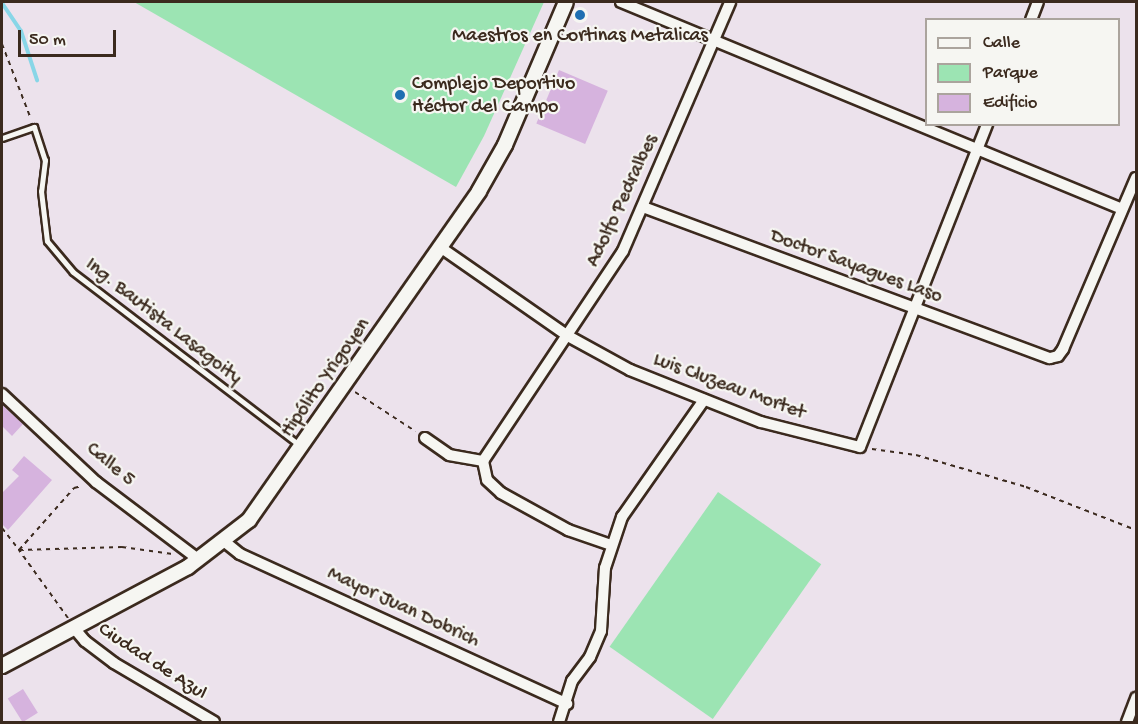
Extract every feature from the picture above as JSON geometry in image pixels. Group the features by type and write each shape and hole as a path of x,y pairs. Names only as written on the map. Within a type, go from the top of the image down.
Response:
{"street":[{"name":"Hipólito Yrigoyen","path":"2,666 199,560 225,542 258,509 440,247 505,145 566,2"},
{"path":"621,2 1122,210 1137,178"},
{"name":"Adolfo Pedralbes","path":"483,462 612,270 643,207 730,2"},
{"path":"1031,18 1033,3"},
{"path":"860,447 917,308 986,126"},
{"name":"Doctor Sayagues Laso","path":"643,207 1050,358 1058,356 1122,210"},
{"name":"Luis Cluzeau Mortet","path":"440,247 568,336 630,370 761,422 860,447"},
{"name":"Calle 5","path":"2,394 96,482 199,560"},
{"path":"559,723 567,704 572,681 590,657 601,630 604,568 622,517 704,400"},
{"path":"425,438 456,458 483,462 487,480 508,497 568,530 611,545"},
{"name":"Mayor Juan Dobrich","path":"225,542 240,554 567,704"},
{"name":"Ciudad de Azul","path":"74,628 85,641 114,663 214,723"},
{"path":"1127,723 1137,698"}],"lane":[{"path":"2,138 34,128"},
{"name":"Ing. Bautista Lasagoity","path":"34,128 45,160 41,191 47,241 72,272 302,447"}],"path":[{"path":"2,44 34,128"},
{"path":"345,385 425,438"},
{"path":"860,447 916,455 1026,487 1137,530"},
{"path":"19,550 74,489 96,482"},
{"path":"2,528 74,628"},
{"path":"19,550 122,546 171,555 188,550"}],"green space":[{"name":"Complejo Deportivo Héctor del Campo","path":"134,2 544,2 484,136 456,187"},
{"path":"718,492 821,564 713,719 610,647"}],"building":[{"path":"559,70 608,91 585,144 536,123"},
{"path":"2,405 23,424 12,436 2,426"},
{"path":"24,456 52,480 8,530 2,524 2,493 19,476 12,470"},
{"path":"23,689 38,713 22,722 8,699"}],"waterway":[{"path":"2,3 21,31 37,80"}],"place":[{"name":"Maestros en Cortinas Metalicas","path":"580,15"},
{"name":"Complejo Deportivo Héctor del Campo","path":"400,95"}]}
